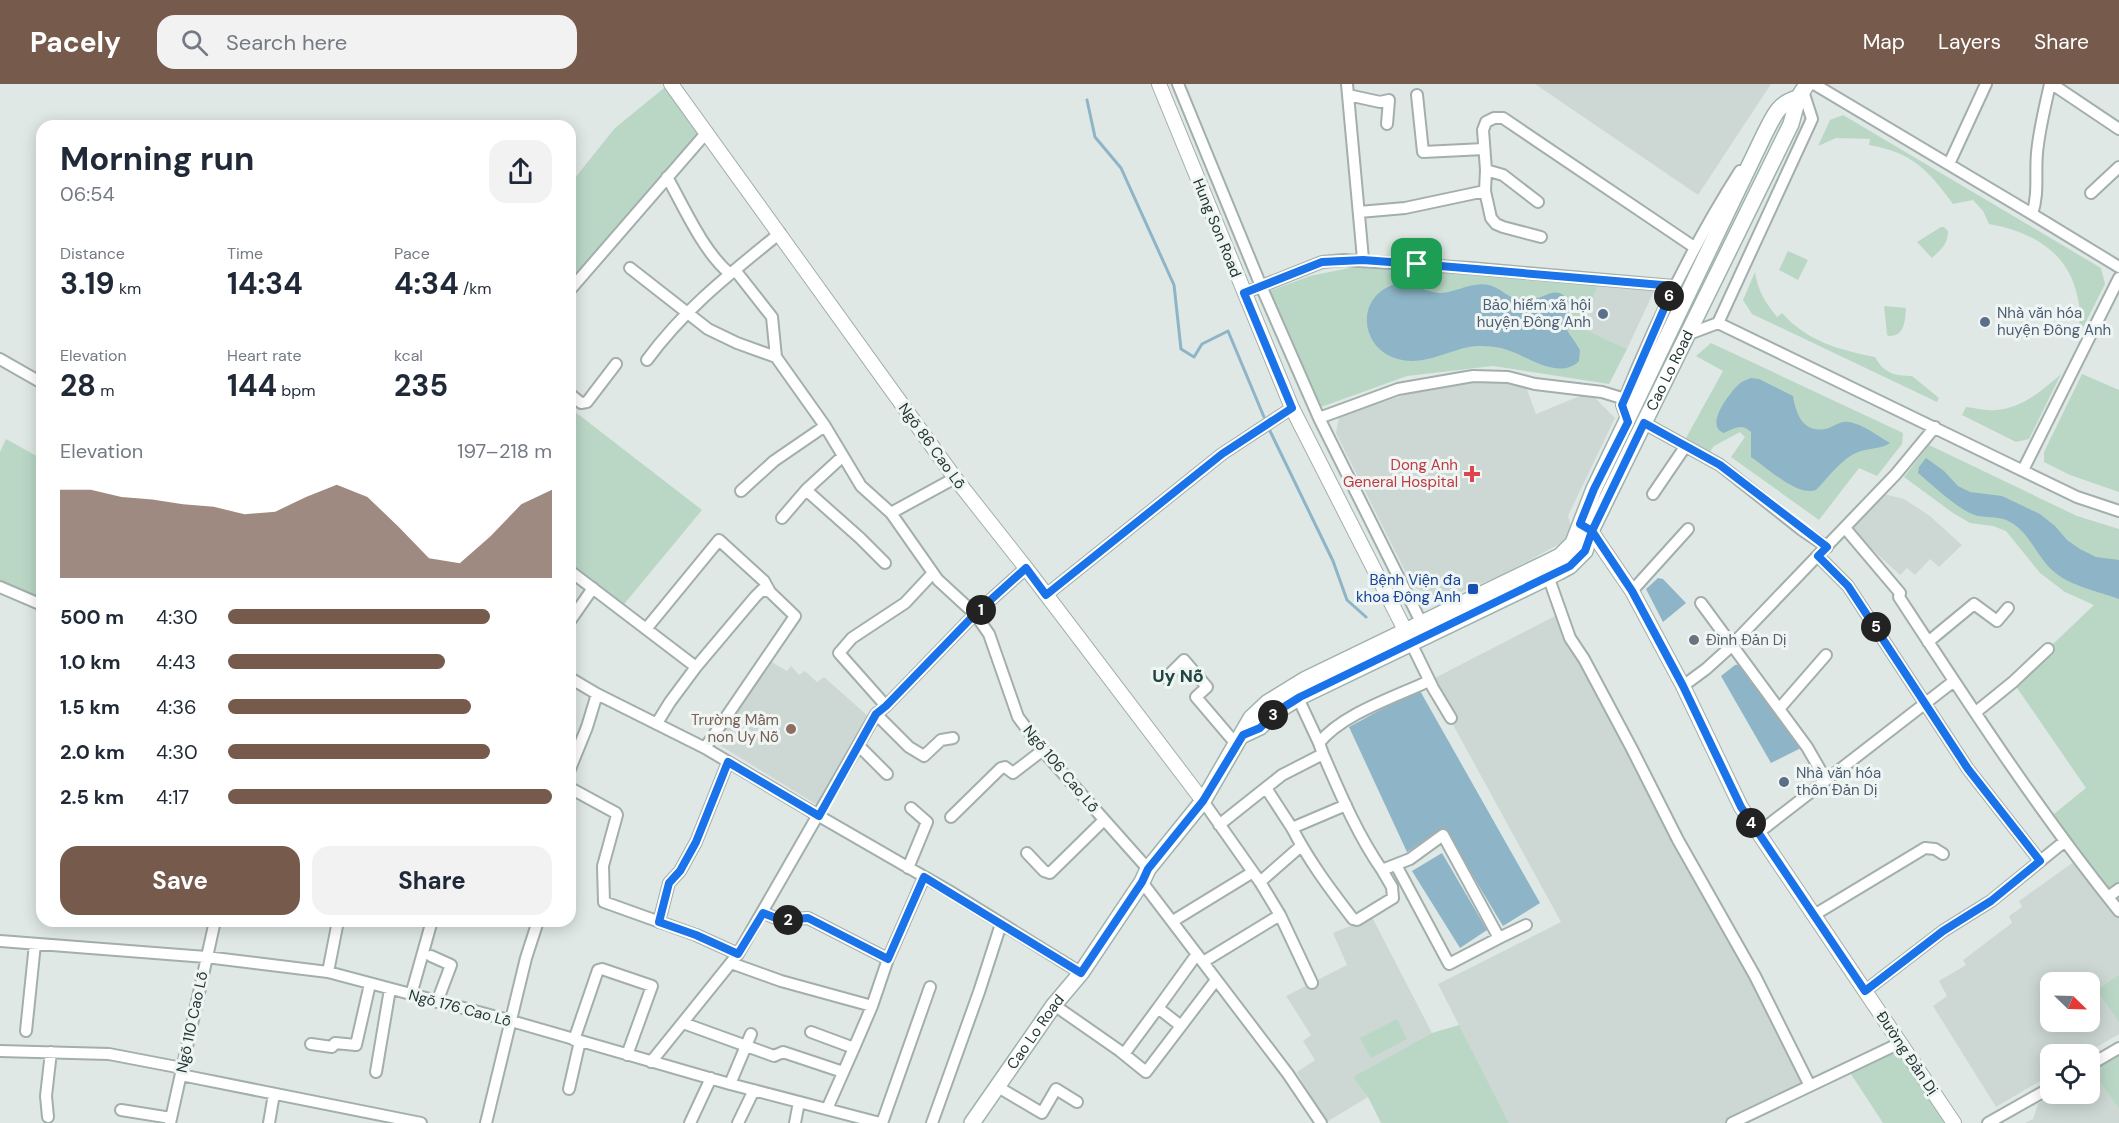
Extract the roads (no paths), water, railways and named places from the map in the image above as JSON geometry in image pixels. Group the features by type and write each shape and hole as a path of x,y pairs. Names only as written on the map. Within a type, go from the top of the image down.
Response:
{"main road":[{"name":"Cao Lo Road","path":"972,1123 1054,1005 1081,973 1145,875 1203,801 1251,718 1267,703 1286,690 1570,566 1585,551 1586,527 1594,489 1628,422 1660,335 1778,108 1806,89"},
{"name":"Cao Lo Road","path":"1239,740 1260,728 1276,712 1298,698 1408,637 1421,622 1560,556 1573,543 1586,527 1644,423 1806,89"}],"street":[{"name":"Ngõ 86 Cao Lỗ","path":"671,84 955,478 1203,801"},
{"name":"Hung Son Road","path":"1159,84 1292,408 1408,637"},
{"path":"1178,84 1261,286 1319,418 1421,622"},
{"path":"1949,164 1986,84"},
{"path":"2032,214 2038,198 2037,154 2041,122 2051,84 2119,129"},
{"path":"1806,89 1949,164 2119,267"},
{"path":"1689,334 1718,323 1812,119 1806,89"},
{"path":"1363,260 1347,90 1380,102 1389,100 1387,124"},
{"path":"1417,95 1423,152 1484,149"},
{"path":"1541,237 1496,224 1491,218 1485,191 1486,170 1482,130 1486,122 1494,118 1503,118 1694,247"},
{"path":"576,283 707,132"},
{"path":"1628,422 1622,405 1660,335 1674,286 1694,247 1765,133"},
{"path":"2091,194 2119,167"},
{"path":"1486,170 1503,175 1538,202"},
{"path":"667,177 700,236 721,266 732,271 772,317 776,357 825,426 774,461 741,491"},
{"path":"1359,212 1405,208 1485,191"},
{"path":"647,360 687,311 780,233"},
{"path":"1244,293 1322,262 1363,260 1674,286"},
{"path":"630,268 708,329 737,343 776,357"},
{"path":"2023,470 2119,278"},
{"path":"1718,323 2077,497 2119,511"},
{"path":"0,358 36,379"},
{"path":"576,399 581,403 587,402 616,364"},
{"path":"1319,418 1398,389 1473,376 1508,377 1535,384 1602,392 1625,399"},
{"path":"1046,595 1222,454 1292,408"},
{"path":"1644,423 1720,465 1827,547"},
{"name":"Ngõ 106 Cao Lỗ","path":"825,426 861,486 891,513 938,580 975,614 989,634 1018,717 1043,750 1104,820 1145,875 1173,921 1288,1074 1321,1123"},
{"path":"1683,686 1730,647 1896,474 1935,427"},
{"path":"1653,494 1685,447"},
{"path":"782,518 806,490 843,456"},
{"path":"891,513 955,478"},
{"path":"806,490 885,563"},
{"name":"Đường Đản Dị","path":"1586,527 1632,591 1683,686 1741,807 1954,1123"},
{"path":"1845,528 1900,593 1899,597 1954,681 2065,841 2119,911"},
{"path":"1632,591 1688,529"},
{"path":"646,629 719,540 764,581 770,592 795,616 705,747"},
{"path":"1818,556 1848,586 1968,769 2040,861"},
{"path":"651,1062 734,959 763,913 876,714 975,614 1026,568"},
{"path":"886,706 839,652 852,638 904,603 933,573"},
{"path":"576,575 696,667"},
{"path":"1548,576 1570,638 1584,659 1678,840 1755,976 1810,1086"},
{"path":"0,587 36,602"},
{"path":"576,612 593,588"},
{"path":"657,723 696,667 755,597 762,590 770,592"},
{"path":"1701,603 1730,647 1807,747 1826,780"},
{"path":"1929,642 1974,604 1997,621 2008,608"},
{"path":"1408,637 1429,681 1451,718"},
{"path":"1976,712 2048,649"},
{"path":"1779,709 1826,655"},
{"path":"1166,678 1184,660 1207,687 1196,697 1239,740"},
{"path":"1219,825 1282,775 1321,748 1330,730 1358,714 1429,681"},
{"path":"1758,833 1954,681"},
{"path":"576,682 705,747 1081,973"},
{"path":"576,755 597,694"},
{"path":"1266,788 1318,873 1353,919 1357,920 1393,898 1392,887 1346,805 1298,698"},
{"path":"876,714 909,747 924,756 941,740 953,738"},
{"path":"858,745 887,774"},
{"path":"951,818 1002,768 1005,767 1013,773 1043,750"},
{"path":"659,922 669,883 680,871 696,842 728,762"},
{"path":"576,791 617,815 603,866 604,902 696,935 734,959 781,981 872,1006"},
{"path":"1203,801 1260,882 1280,915 1312,983"},
{"path":"1292,828 1346,805"},
{"path":"908,868 927,822 911,808"},
{"path":"1028,853 1044,871 1050,873 1104,820"},
{"path":"1382,870 1410,859 1443,835 1500,938"},
{"path":"1865,991 1943,931 1991,901 2065,841"},
{"path":"1260,882 1301,846"},
{"path":"1814,915 1925,848 1935,849 1943,854"},
{"path":"1396,865 1449,964 1526,925"},
{"path":"1173,921 1253,872"},
{"path":"827,1109 924,877"},
{"path":"2108,897 2119,889"},
{"path":"763,913 781,920 808,918 888,959"},
{"path":"1124,1054 1158,1008 1200,958 1280,915"},
{"path":"932,1123 1002,924"},
{"name":"Ngõ 110 Cao Lỗ","path":"170,1121 214,927"},
{"path":"328,972 337,927"},
{"path":"411,995 430,927"},
{"path":"486,1123 526,958 536,927"},
{"name":"Ngõ 176 Cao Lỗ","path":"0,941 206,957 328,972 511,1021 730,1084 881,1123"},
{"path":"26,1031 35,944"},
{"path":"431,957 451,965 437,1002"},
{"path":"569,1089 577,1040 598,970 602,969 652,986 627,1055"},
{"path":"1054,1005 1146,1072 1216,980"},
{"path":"311,1044 332,1047 335,1043 356,1046 370,984"},
{"path":"881,1123 930,987"},
{"path":"376,1072 390,990"},
{"path":"1158,1008 1181,1026"},
{"path":"683,1023 774,1056 783,1052 843,1072"},
{"path":"811,1032 854,1048"},
{"path":"730,1084 751,1034"},
{"path":"1732,1123 1900,1042"},
{"path":"2100,1059 2119,1048"},
{"path":"0,1051 109,1054 274,1094 421,1123"},
{"path":"48,1117 46,1096 51,1052"},
{"path":"690,1123 711,1078"},
{"path":"998,1087 1042,1113 1056,1089 1077,1102"},
{"path":"738,1123 754,1090"},
{"path":"269,1123 274,1094"},
{"path":"1988,1123 2040,1094"},
{"path":"795,1123 798,1102"},
{"path":"121,1110 170,1121"}],"water":[{"path":"1403,282 1439,293 1482,284 1489,285 1522,301 1560,293 1570,304 1566,325 1580,350 1579,361 1571,367 1561,369 1497,347 1485,346 1469,347 1419,361 1402,360 1387,355 1376,346 1370,334 1367,321 1369,309 1375,297 1387,288"},
{"path":"1751,378 1759,379 1793,396 1802,421 1811,428 1825,429 1841,423 1855,423 1890,443 1852,455 1816,490 1809,491 1791,485 1751,457 1751,432 1748,429 1738,427 1724,433 1718,429 1716,424 1720,410 1729,395 1738,385"},
{"path":"1926,458 1944,471 1958,486 1970,492 2002,496 2040,514 2080,549 2096,557 2119,560 2119,599 2059,576 2046,564 2017,526 2006,520 1971,514 1955,504 1918,473 1919,467"},
{"path":"1658,578 1663,579 1686,603 1663,622 1646,589"},
{"path":"1741,664 1801,748 1771,763 1721,676 1735,665"},
{"path":"1419,689 1540,903 1503,926 1444,828 1407,852 1349,727"},
{"path":"1442,853 1487,930 1460,948 1412,871"}],"waterway":[{"path":"1087,100 1095,137 1121,168 1174,285 1181,349 1194,357 1202,344 1228,331 1264,417"},
{"path":"1270,431 1333,561 1347,600 1366,617"}],"place":[{"name":"Bảo hiểm xã hội huyện Đông Anh","path":"1603,314"},
{"name":"Nhà văn hóa huyện Đông Anh","path":"1985,322"},
{"name":"Dong Anh General Hospital","path":"1472,474"},
{"name":"Bệnh Viện đa khoa Đông Anh","path":"1473,589"},
{"name":"Đình Đản Dị","path":"1694,640"},
{"name":"Trường Mầm non Uy Nỗ","path":"791,729"},
{"name":"Nhà văn hóa thôn Đản Dị","path":"1784,782"}],"district":[{"name":"Uy Nỗ","path":"1178,676"}]}
